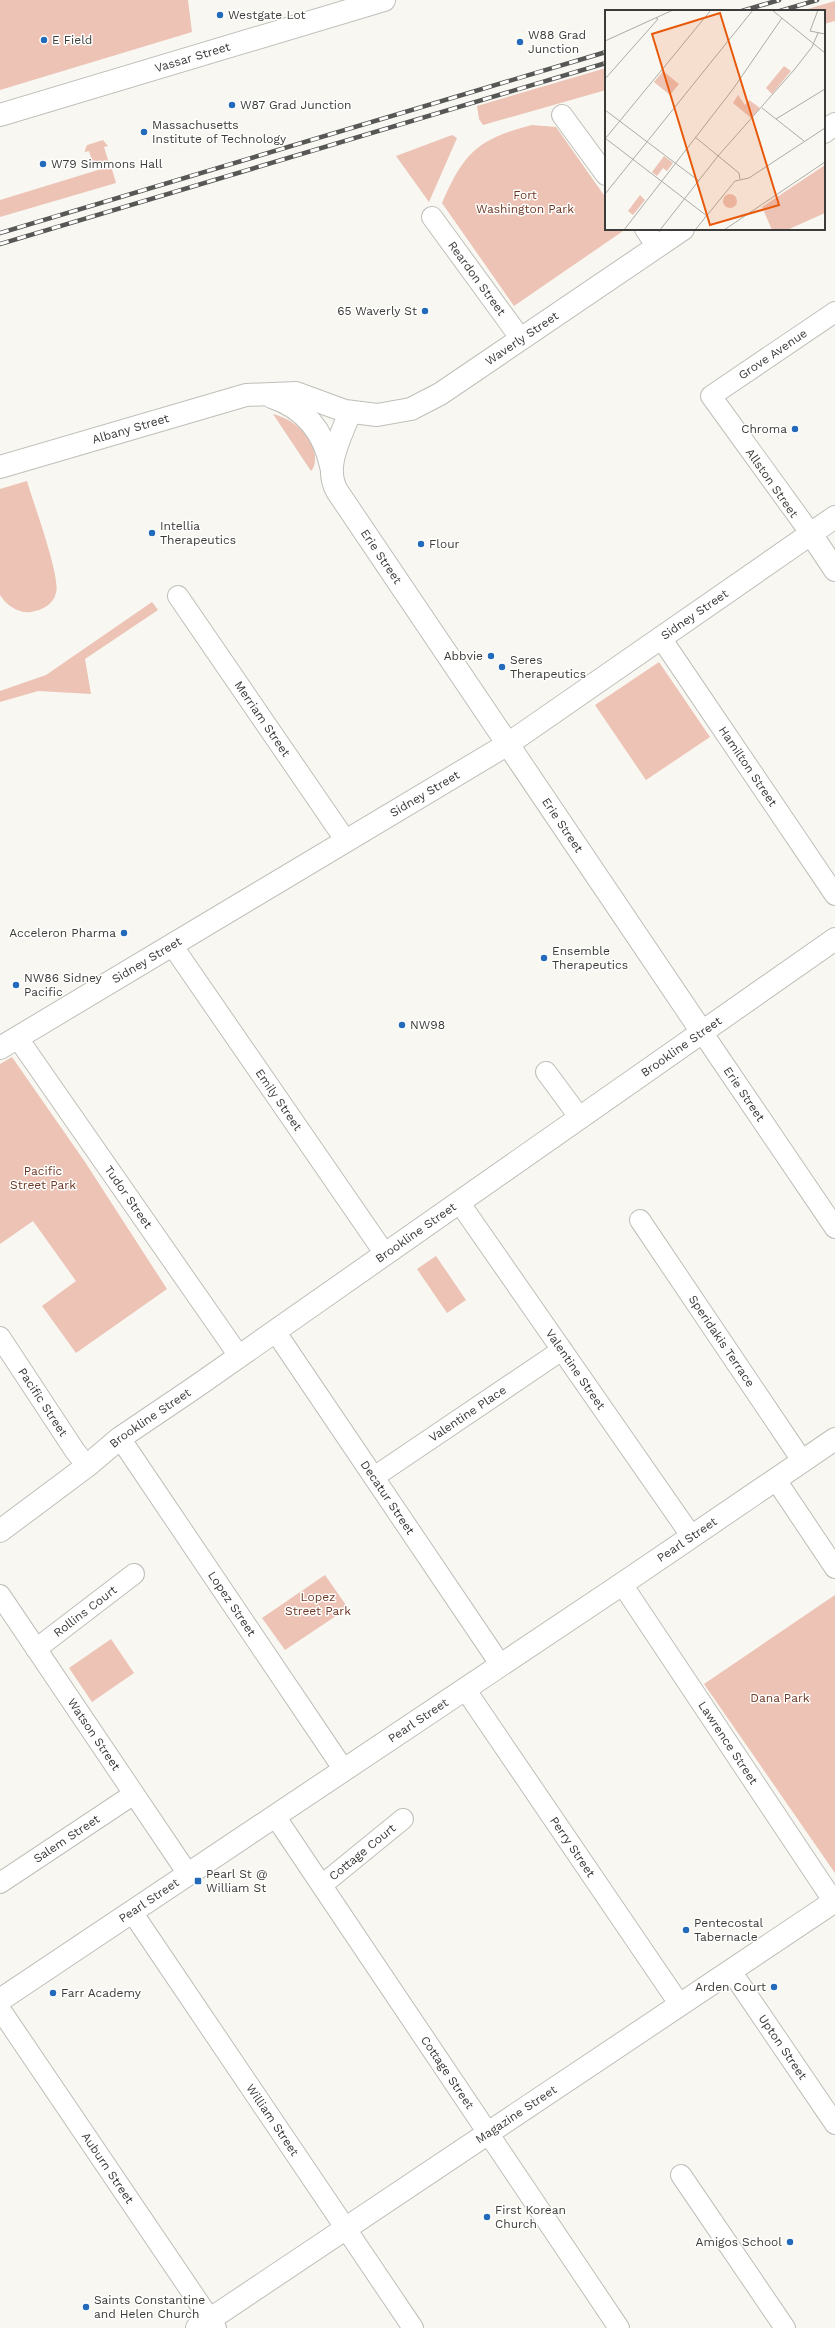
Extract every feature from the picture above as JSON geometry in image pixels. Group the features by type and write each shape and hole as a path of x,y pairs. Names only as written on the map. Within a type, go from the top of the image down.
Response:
{"main road":[{"name":"Vassar Street","path":"0,115 384,0"},
{"path":"825,131 835,124"},
{"name":"Waverly Street","path":"350,412 364,414 390,414 422,405 682,230"},
{"path":"262,393 289,404 308,418 323,440 331,466"},
{"name":"Albany Street","path":"0,467 237,397 262,393 302,394 350,412"},
{"name":"Erie Street","path":"350,412 331,466 332,481 339,495 702,1032"},
{"name":"Sidney Street","path":"9,1043 508,744 835,517"},
{"name":"Allston Street","path":"810,534 835,570"},
{"name":"Brookline Street","path":"0,1531 87,1466 120,1438 835,939"},
{"name":"Pearl Street","path":"0,2000 465,1689 500,1664 692,1537 835,1439"},
{"name":"Magazine Street","path":"208,2325 346,2228 834,1902"}],"street":[{"path":"562,115 605,174"},
{"name":"Reardon Street","path":"432,217 522,339"},
{"path":"646,230 657,247"},
{"name":"Grove Avenue","path":"711,396 835,312"},
{"name":"Allston Street","path":"711,396 810,534"},
{"name":"Merriam Street","path":"178,596 346,841"},
{"name":"Hamilton Street","path":"660,638 835,895"},
{"name":"Emily Street","path":"172,945 385,1254"},
{"name":"Erie Street","path":"702,1032 835,1228"},
{"name":"Tudor Street","path":"9,1043 239,1356"},
{"path":"546,1072 580,1118"},
{"name":"Valentine Street","path":"459,1202 692,1537"},
{"name":"Speridakis Terrace","path":"640,1220 803,1462"},
{"name":"Decatur Street","path":"275,1331 500,1664"},
{"name":"Pacific Street","path":"0,1337 75,1451 87,1466"},
{"name":"Valentine Place","path":"374,1477 562,1350"},
{"name":"Lopez Street","path":"120,1438 344,1770"},
{"path":"776,1480 835,1568"},
{"name":"Rollins Court","path":"36,1649 134,1574"},
{"name":"Lawrence Street","path":"622,1584 834,1902"},
{"name":"Watson Street","path":"0,1594 188,1874"},
{"name":"Perry Street","path":"465,1689 680,2005"},
{"name":"Salem Street","path":"0,1883 134,1794"},
{"name":"Cottage Street","path":"276,1816 619,2328"},
{"name":"Cottage Court","path":"322,1885 403,1818"},
{"name":"William Street","path":"132,1912 414,2328"},
{"name":"Upton Street","path":"731,1971 835,2124"},
{"name":"Auburn Street","path":"0,2009 208,2325"},
{"path":"682,2175 785,2328"}],"green space":[{"name":"E Field","path":"0,0 188,0 192,32 0,90"},
{"path":"835,1 835,21 825,24 825,10 804,10"},
{"path":"605,68 605,90 483,125 479,119 477,106"},
{"name":"Fort Washington Park","path":"532,125 556,127 605,197 605,230 625,230 514,306 442,203 458,171 475,150 486,142 514,130"},
{"path":"452,135 457,138 429,202 396,156"},
{"path":"103,140 108,146 104,147 109,163 94,167 89,151 85,152 85,150 87,145"},
{"path":"111,166 116,183 0,217 0,200"},
{"path":"273,414 295,424 310,441 315,456 314,466 311,471"},
{"path":"27,481 51,556 56,584 56,593 50,604 39,610 22,612 13,608 0,595 0,489"},
{"path":"152,602 158,610 85,659 91,694 38,691 0,702 0,691 46,675"},
{"path":"659,662 710,737 646,780 595,705"},
{"name":"Pacific Street Park","path":"12,1057 85,1162 167,1289 76,1353 42,1306 76,1281 33,1221 0,1244 0,1064"},
{"path":"436,1256 466,1300 447,1313 417,1269"},
{"name":"Lopez Street Park","path":"325,1575 348,1608 285,1650 262,1618"},
{"name":"Dana Park","path":"835,1595 835,1873 704,1684"},
{"path":"111,1639 134,1673 92,1702 69,1668"}],"railway":[{"path":"745,10 779,0"},
{"path":"783,10 817,0"},
{"path":"0,233 605,52"},
{"path":"0,244 605,63"}],"place":[{"name":"Westgate Lot","path":"220,15"},
{"name":"E Field","path":"44,40"},
{"name":"W88 Grad Junction","path":"520,42"},
{"name":"W87 Grad Junction","path":"232,105"},
{"name":"Massachusetts Institute of Technology","path":"144,132"},
{"name":"W79 Simmons Hall","path":"43,164"},
{"name":"65 Waverly St","path":"425,311"},
{"name":"Chroma","path":"795,429"},
{"name":"Intellia Therapeutics","path":"152,533"},
{"name":"Flour","path":"421,544"},
{"name":"Abbvie","path":"491,656"},
{"name":"Seres Therapeutics","path":"502,667"},
{"name":"Acceleron Pharma","path":"124,933"},
{"name":"Ensemble Therapeutics","path":"544,958"},
{"name":"NW86 Sidney Pacific","path":"16,985"},
{"name":"NW98","path":"402,1025"},
{"name":"Pearl St @ William St","path":"198,1881"},
{"name":"Pentecostal Tabernacle","path":"686,1930"},
{"name":"Arden Court","path":"774,1987"},
{"name":"Farr Academy","path":"53,1993"},
{"name":"First Korean Church","path":"487,2217"},
{"name":"Amigos School","path":"790,2242"},
{"name":"Saints Constantine and Helen Church","path":"86,2307"}]}
